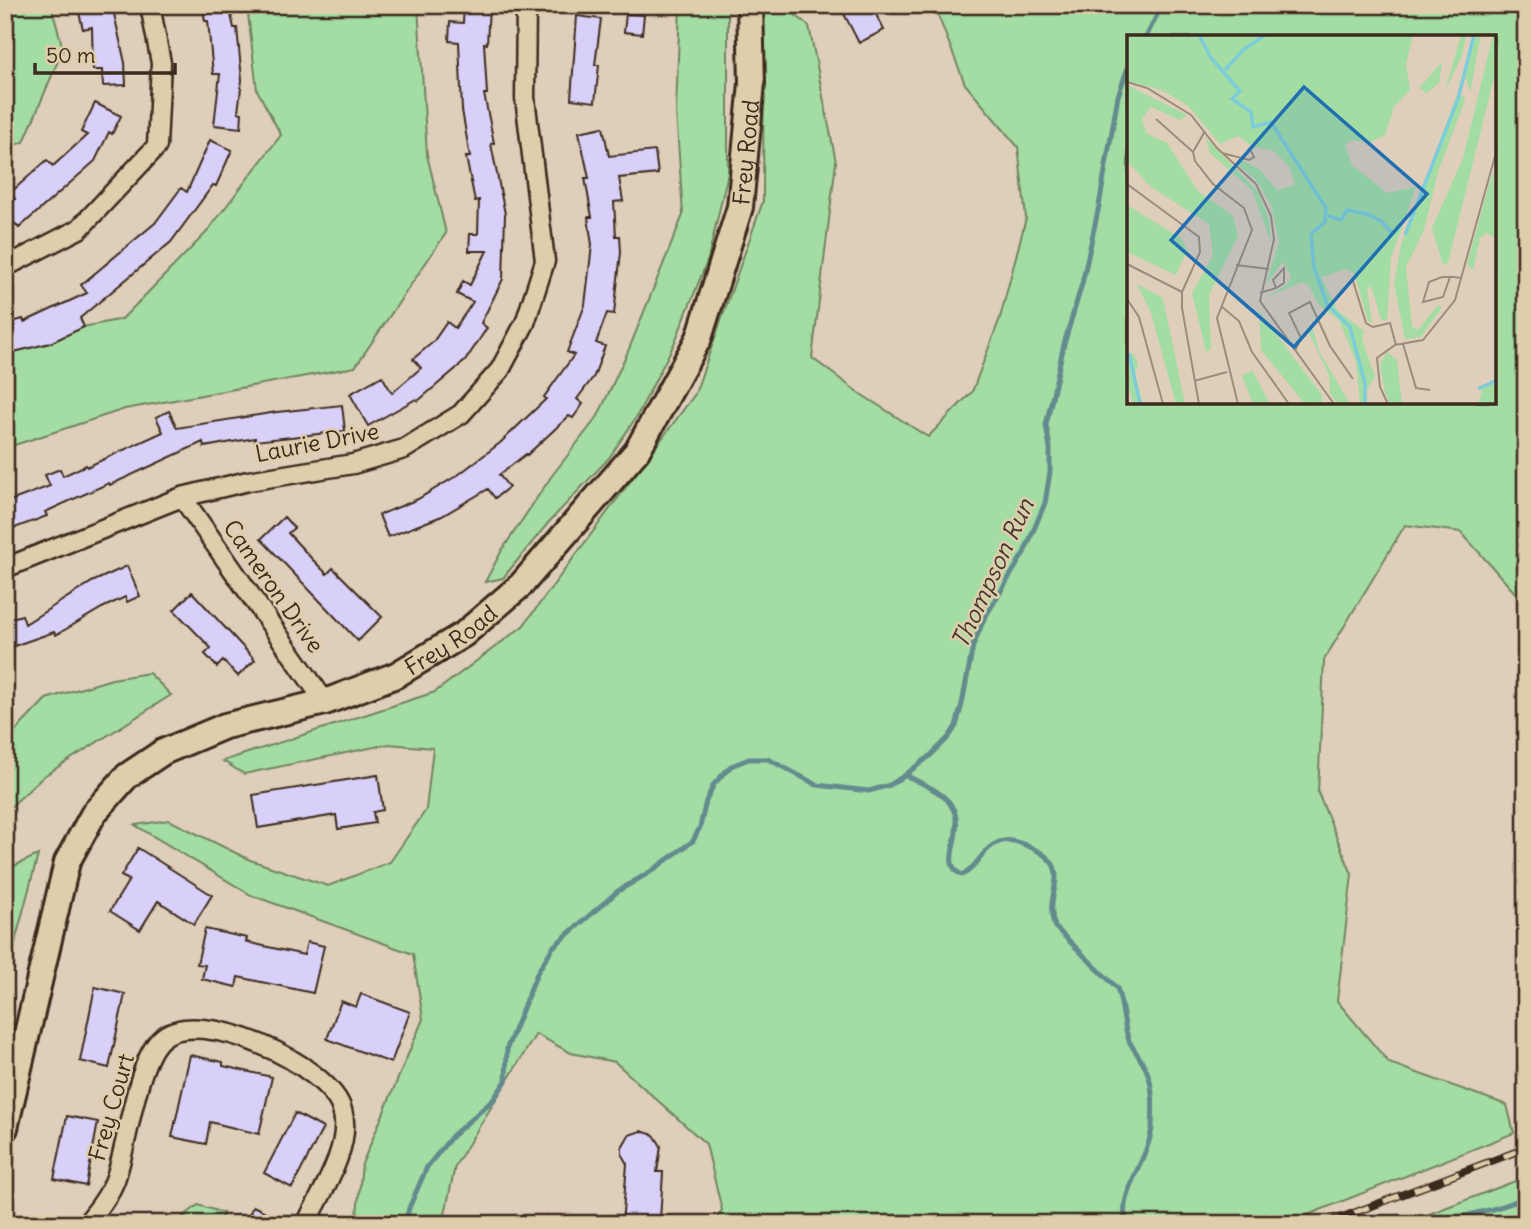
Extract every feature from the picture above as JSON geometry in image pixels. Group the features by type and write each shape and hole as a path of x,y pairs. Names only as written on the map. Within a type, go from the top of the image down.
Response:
{"street":[{"path":"5,267 79,229 156,146 161,63 150,5"},
{"name":"Laurie Drive","path":"5,568 182,497 248,481 354,464 404,449 461,414 500,370 525,323 545,261 525,98 526,5"},
{"name":"Frey Road","path":"5,1128 67,862 94,813 127,776 163,752 225,726 325,702 396,675 464,634 520,585 637,451 699,338 740,207 752,83 750,5"},
{"name":"Cameron Drive","path":"182,497 325,702"},
{"name":"Frey Court","path":"86,1224 102,1205 114,1183 144,1070 152,1051 159,1040 170,1032 189,1028 214,1030 277,1050 302,1064 337,1096 345,1127 341,1149 306,1224"}],"green space":[{"path":"5,5 51,5 63,49 24,142 5,148"},
{"path":"247,5 418,5 427,155 446,233 355,367 125,409 5,448 5,343 122,319 205,234 281,135 257,90"},
{"path":"680,5 728,5 728,173 708,259 674,344 637,416 609,458 549,522 503,578 485,582 502,550 551,477 598,416 629,349 683,215 676,111"},
{"path":"764,5 783,5 809,26 836,162 812,358 859,393 928,437 972,392 1000,318 1026,218 1018,147 965,84 934,5 1526,5 1526,614 1517,595 1461,532 1405,525 1324,660 1318,793 1352,874 1337,1001 1389,1063 1507,1105 1514,1133 1285,1224 713,1224 722,1210 706,1144 615,1062 571,1053 536,1034 455,1166 443,1224 356,1224 362,1164 423,1019 413,954 251,895 135,825 169,820 250,860 328,886 390,862 426,810 433,748 389,744 244,774 223,761 435,692 523,626 695,394 763,201"},
{"path":"149,673 171,695 44,776 5,812 5,742 46,699 112,679"},
{"path":"38,855 16,938 5,995 5,870"},
{"path":"1526,1177 1526,1224 1403,1224"},
{"path":"198,1205 223,1213 219,1224 174,1224"}],"building":[{"path":"112,5 125,63 126,85 103,86 102,70 93,70 92,27 83,29 78,8"},
{"path":"202,5 247,5 248,11 231,15 234,28 237,28 242,80 238,112 242,113 241,128 214,125 220,74 213,74 208,21 205,21"},
{"path":"464,5 489,6 487,44 484,43 487,94 484,94 505,214 503,279 481,323 487,328 465,361 418,401 416,399 368,426 350,394 382,376 392,393 421,368 413,359 433,342 447,322 455,328 473,302 457,294 463,281 470,285 487,251 469,251 470,234 478,234 479,200 475,201 466,157 470,157 462,110 459,42 449,41 450,22 463,23"},
{"path":"851,5 871,5 884,30 859,43 842,10"},
{"path":"626,14 644,15 642,34 624,32"},
{"path":"577,16 601,19 595,65 599,65 595,102 571,99"},
{"path":"95,103 121,116 112,134 109,132 95,161 19,228 5,213 5,207 15,199 10,193 47,160 53,166 87,135 81,132"},
{"path":"603,127 609,156 655,151 658,174 619,178 623,201 614,202 616,236 620,236 621,252 614,314 607,313 596,343 605,346 594,376 577,399 583,404 573,418 569,416 527,455 499,475 509,487 495,498 488,489 442,516 388,537 379,515 418,499 458,475 500,443 546,399 544,397 574,355 567,352 585,305 592,245 588,217 592,217 585,178 589,178 579,132"},
{"path":"210,140 232,150 216,186 213,185 171,242 80,318 84,327 50,343 14,352 12,347 5,349 5,324 23,319 24,322 87,293 81,285 155,223 181,188 187,192"},
{"path":"342,405 345,431 255,441 255,438 204,447 203,442 45,512 47,516 12,529 5,512 5,503 50,486 45,475 60,469 63,476 163,432 156,417 169,411 177,428"},
{"path":"284,517 294,528 288,533 312,559 327,574 333,568 382,617 358,641 261,539"},
{"path":"127,566 140,596 127,602 125,597 56,635 54,632 5,649 5,620 22,615 25,624 92,582"},
{"path":"192,592 255,660 238,676 223,661 217,667 205,654 211,648 174,610"},
{"path":"378,775 383,810 373,812 375,823 338,829 336,815 258,828 253,795"},
{"path":"138,848 212,895 194,924 158,901 140,930 110,911 129,880 121,876"},
{"path":"205,929 247,938 246,942 304,955 307,942 324,946 313,993 238,977 236,987 202,979 205,965 197,964"},
{"path":"95,987 125,994 109,1068 80,1061"},
{"path":"361,994 410,1012 391,1063 327,1039 341,1001 356,1007"},
{"path":"190,1055 272,1077 259,1134 210,1122 206,1144 172,1137"},
{"path":"295,1113 323,1128 292,1188 264,1173"},
{"path":"67,1116 98,1122 86,1186 54,1179"},
{"path":"641,1131 654,1135 661,1146 657,1172 663,1172 660,1220 651,1219 651,1224 622,1224 627,1164 622,1155 622,1147 629,1135"},
{"path":"253,1206 290,1224 245,1224"}],"waterway":[{"name":"Thompson Run","path":"1147,35 1162,5"},
{"name":"Thompson Run","path":"405,1224 427,1167 452,1136 493,1100 506,1081 507,1048 537,973 553,947 618,891 693,841 714,784 731,766 749,759 768,759 817,785 869,791 890,785 905,775 931,755 956,726 973,646 984,619 1024,553 1045,503 1050,472 1046,425 1064,344 1082,284 1118,96 1127,70"},
{"path":"905,775 928,786 948,801 957,823 952,862 962,875 972,868 988,849 1003,841 1019,843 1045,855 1056,872 1052,902 1055,927 1117,988 1129,1041 1146,1069 1152,1097 1150,1139 1125,1202 1127,1224"},
{"path":"1441,1224 1506,1205 1526,1196"}],"railway":[{"path":"1324,1224 1526,1148"}]}
